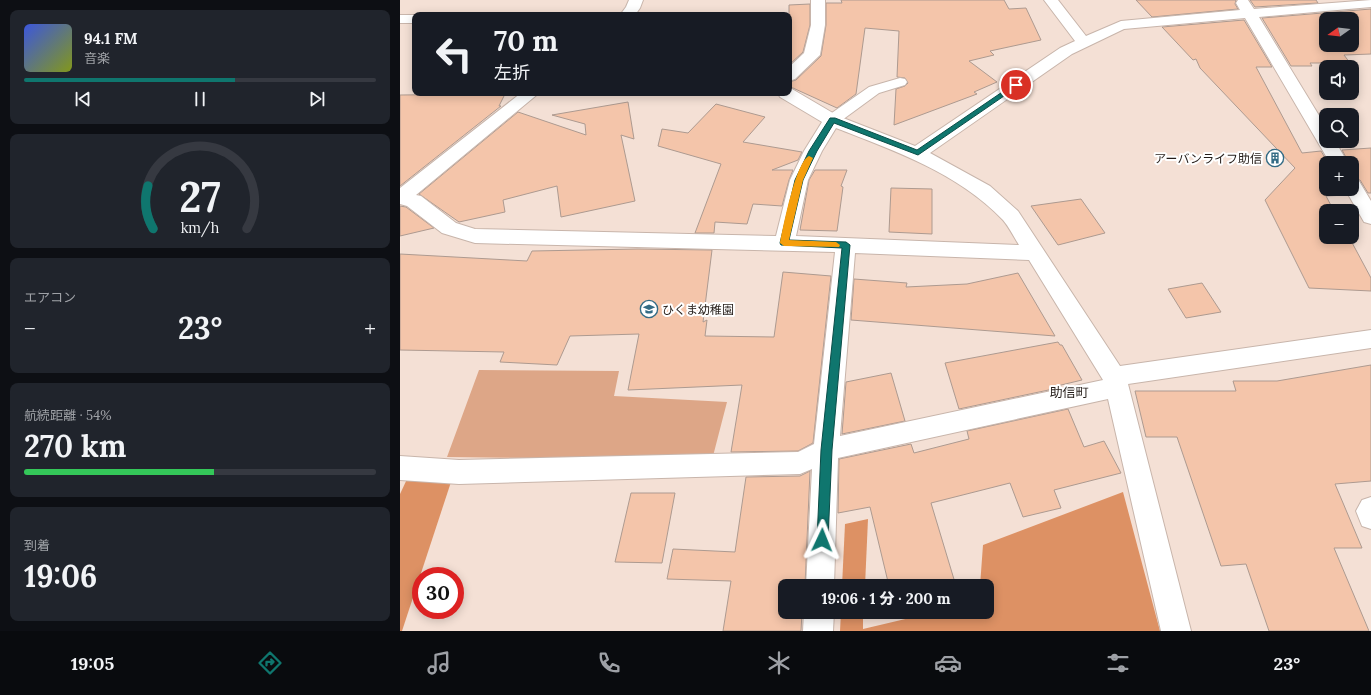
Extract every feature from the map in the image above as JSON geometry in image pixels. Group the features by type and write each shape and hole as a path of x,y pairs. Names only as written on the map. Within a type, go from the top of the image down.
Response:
{"street":[{"path":"630,12 636,0"},
{"path":"792,73 812,55 818,25 818,0"},
{"path":"1051,0 1084,43"},
{"path":"918,153 1066,51 1121,25 1245,7 1371,4"},
{"path":"1245,7 1335,156"},
{"path":"400,19 412,19"},
{"path":"400,198 527,96"},
{"path":"791,96 832,120 918,153 983,190 1011,216 1115,382 1176,631"},
{"path":"784,243 799,180 813,151 832,120"},
{"path":"1359,196 1371,216"},
{"path":"400,198 414,201 449,228 475,236 784,243 1035,253"},
{"path":"820,579 826,450 846,245"},
{"path":"400,468 459,472 800,463 826,450 1115,382 1371,338"},
{"path":"818,631 819,619"}],"lane":[{"path":"832,120 874,90 900,82"},
{"path":"1371,508 1368,511 1371,518"}],"shaded area":[{"path":"479,370 619,371 614,396 727,402 712,460 447,457"},
{"path":"408,477 451,482 423,567 412,567 412,601 402,631 400,631 400,494"},
{"path":"1123,492 1160,631 840,631 841,619 863,619 863,629 905,619 994,619 994,579 981,579 983,545"},
{"path":"868,519 865,579 842,579 845,524"}],"building":[{"path":"841,0 1004,0 1009,9 1026,8 1041,40 990,51 994,55 969,61 997,82 974,92 977,94 894,125 896,89 905,86 908,83 905,78 897,77 899,31 865,28 856,94 837,108 792,88 792,81 796,80 821,56 826,25 826,3 842,3"},
{"path":"1136,0 1236,0 1235,4 1238,9 1152,17"},
{"path":"1250,0 1316,0 1318,3 1255,7"},
{"path":"810,4 810,25 803,52 792,62 792,12 789,12 789,5"},
{"path":"1371,9 1371,54 1344,55 1348,60 1319,60 1319,63 1310,63 1312,66 1291,66 1262,18 1319,13 1319,52 1359,52 1359,12 1335,12"},
{"path":"1244,20 1272,67 1256,67 1302,153 1321,151 1324,156 1319,156 1319,196 1326,196 1330,204 1319,204 1319,244 1353,244 1371,278 1371,291 1309,288 1265,200 1295,168 1200,68 1196,59 1193,60 1162,27"},
{"path":"400,95 504,96 499,106 501,106 400,186"},
{"path":"628,102 634,139 621,135 635,201 561,217 557,186 503,200 505,212 459,222 419,194 518,112 586,135 585,124 552,115"},
{"path":"716,104 765,117 743,142 802,152 798,160 772,170 793,170 782,206 753,204 747,224 715,222 714,233 695,233 721,164 658,146 662,129 688,133"},
{"path":"1371,148 1371,193 1368,193 1359,180 1359,156 1345,156 1342,150"},
{"path":"815,170 847,170 841,186 843,187 837,231 800,230 809,180"},
{"path":"891,188 932,189 932,234 889,232"},
{"path":"1081,199 1105,233 1058,245 1031,206"},
{"path":"400,206 406,207 434,228 400,236"},
{"path":"638,249 712,250 703,322 707,320 705,336 774,337 783,272 831,276 813,443 798,451 731,452 742,385 628,390 639,334 570,336 557,365 500,362 504,352 400,350 400,254 527,261 532,251"},
{"path":"1018,273 1055,336 851,320 854,279 907,283 906,287 967,284"},
{"path":"1202,283 1221,312 1186,318 1168,289"},
{"path":"1058,342 1062,345 1082,380 1057,386 1058,388 959,409 945,363"},
{"path":"1371,365 1371,481 1335,484 1362,548 1334,548 1369,631 1269,631 1246,564 1221,566 1177,437 1146,437 1135,391 1236,391 1233,381 1277,381"},
{"path":"891,373 905,421 842,434 846,382"},
{"path":"1068,409 1084,447 1104,441 1121,473 1054,490 1061,508 1023,517 1010,483 931,503 954,579 887,579 870,507 838,513 839,459 911,444 914,453 969,439 967,431"},
{"path":"810,471 805,579 778,579 778,619 802,619 801,631 723,631 731,581 667,579 673,549 735,552 746,477 800,476"},
{"path":"631,493 675,493 662,563 615,562"}],"slow traffic":[{"path":"809,158 799,180 784,243 836,245"}],"place":[{"name":"アーバンライフ助信","path":"1275,158"},
{"name":"ひくま幼稚園","path":"649,309"}],"district":[{"name":"助信町","path":"1069,392"}],"route":[{"path":"822,540 826,450 846,245 784,243 799,180 813,151 832,120 918,153 1016,85"}]}
